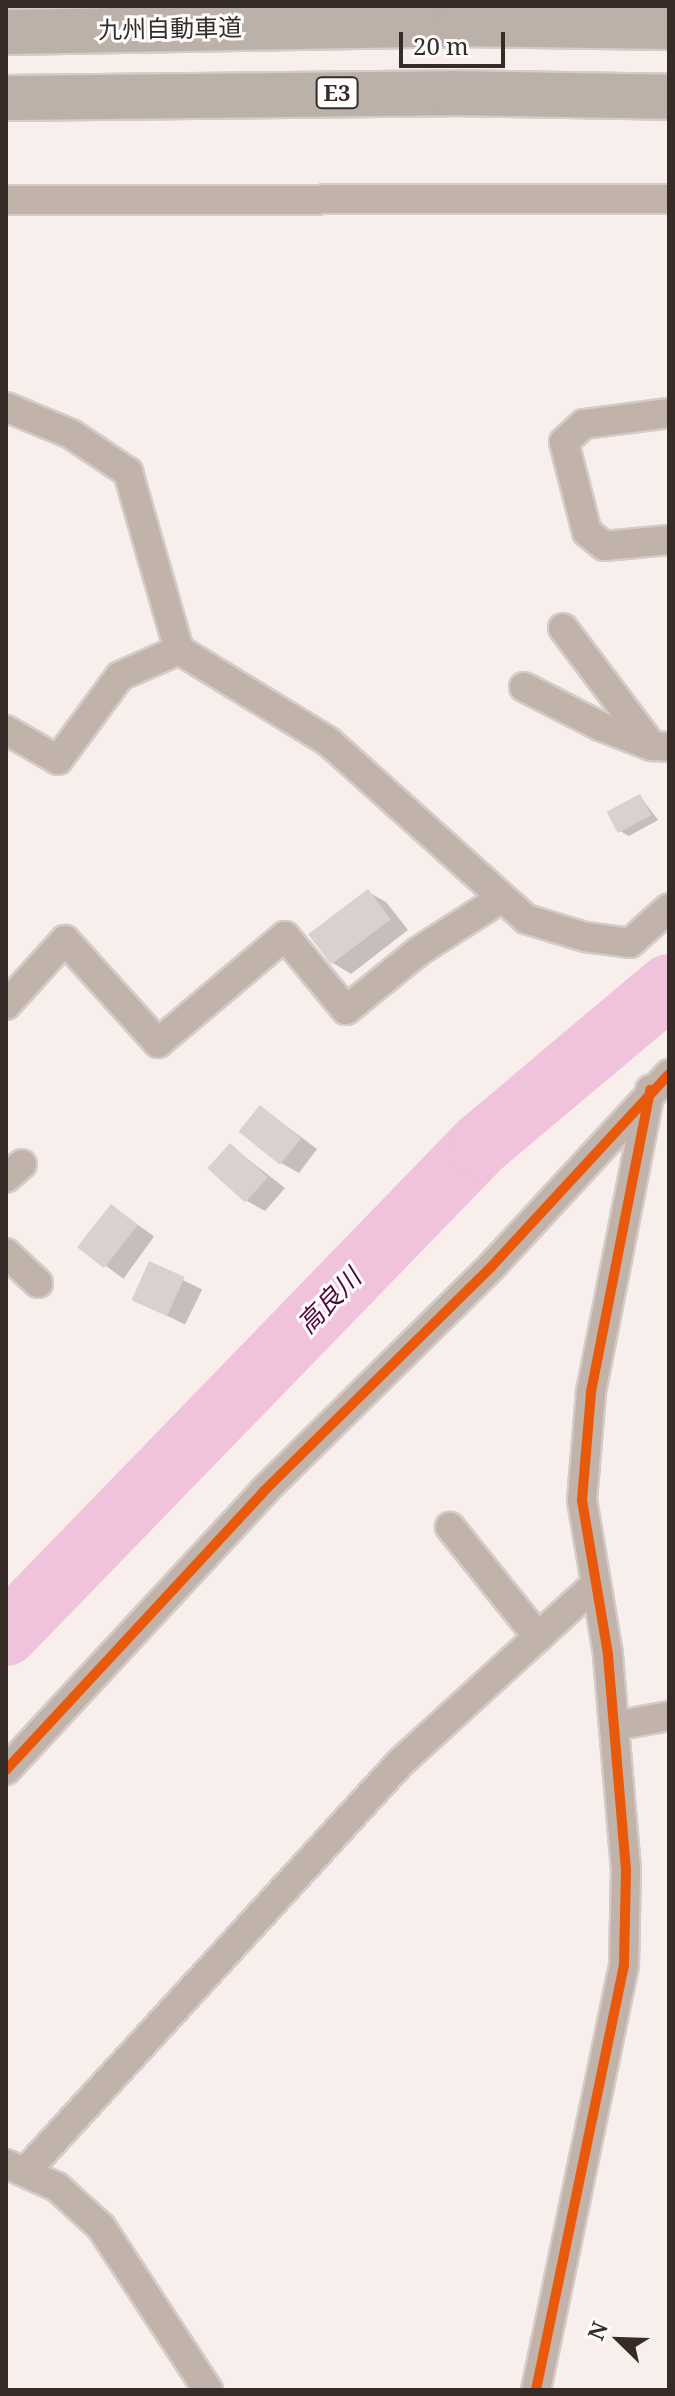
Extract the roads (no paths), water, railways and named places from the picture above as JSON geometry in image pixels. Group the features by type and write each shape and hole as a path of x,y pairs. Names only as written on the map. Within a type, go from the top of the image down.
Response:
{"highway":[{"name":"九州自動車道","path":"6,32 457,24 669,27"},
{"name":"E3","path":"6,98 434,93 669,97"}],"street":[{"path":"6,200 669,199"},
{"path":"6,407 71,434 128,472 179,650 329,742 526,919 585,937 630,943 669,908"},
{"path":"669,413 584,424 564,442 587,532 604,546 669,540"},
{"path":"563,628 660,746"},
{"path":"6,730 58,760 120,676 179,650"},
{"path":"524,687 600,726 660,746"},
{"path":"6,1005 65,940 158,1043 285,936 346,1010 419,951 502,898"},
{"path":"536,2390 624,1965 626,1870 614,1726 582,1500 591,1392 659,1082"},
{"path":"6,1770 263,1492 492,1266 659,1082"},
{"path":"6,1253 38,1283"},
{"path":"450,1527 538,1637"},
{"path":"208,2390 101,2227 57,2187 15,2168 400,1763 596,1584"},
{"path":"614,1726 669,1716"}],"waterway":[{"name":"高良川","path":"6,1634 480,1145 669,986"}]}
